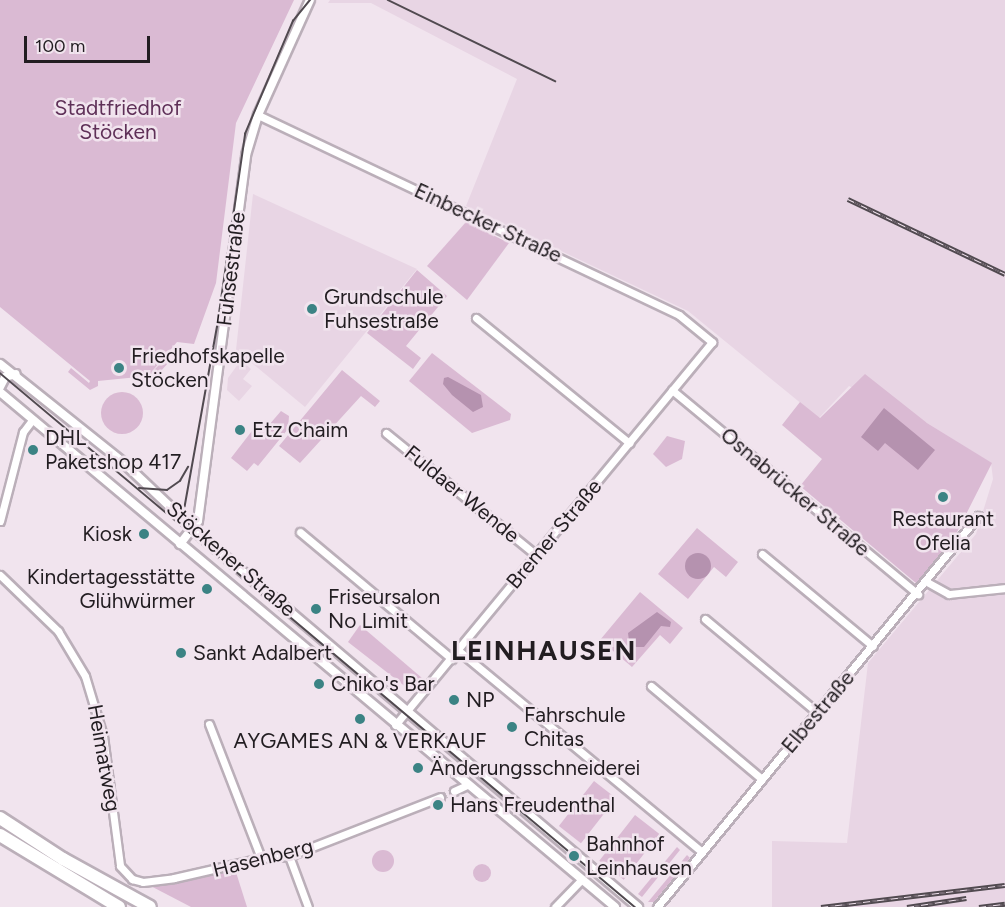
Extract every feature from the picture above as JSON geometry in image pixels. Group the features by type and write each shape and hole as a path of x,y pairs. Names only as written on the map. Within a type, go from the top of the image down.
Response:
{"highway":[{"path":"0,818 63,859 150,907"},
{"path":"0,835 119,907"}],"street":[{"name":"Fuhsestraße","path":"180,544 193,529 210,443 246,155 258,115 310,0"},
{"name":"Einbecker Straße","path":"258,115 679,315 712,342"},
{"path":"476,318 629,443"},
{"name":"Bremer Straße","path":"395,725 459,651 712,342"},
{"name":"Stöckener Straße","path":"0,364 16,374 124,464 193,529 638,907"},
{"path":"0,387 4,377 16,374"},
{"name":"Osnabrücker Straße","path":"672,390 918,594"},
{"name":"Stöckener Straße","path":"0,392 615,907"},
{"path":"0,521 23,432 32,420"},
{"name":"Fuldaer Wende","path":"386,433 536,555"},
{"name":"Elbestraße","path":"657,907 918,594 978,516"},
{"path":"300,532 452,659"},
{"path":"762,554 873,646"},
{"name":"Heimatweg","path":"0,575 58,631 85,676 101,726 120,866"},
{"path":"927,582 949,594 1005,588"},
{"path":"705,619 818,713"},
{"path":"459,651 702,852"},
{"path":"651,686 762,779"},
{"path":"209,724 261,858"},
{"path":"454,791 467,785"},
{"name":"Hasenberg","path":"120,866 132,879 143,882 205,873 261,858 289,856 440,797"},
{"path":"289,856 308,907"},
{"path":"555,907 580,880"}],"shaded area":[{"path":"330,0 1005,0 1005,907 772,907 772,841 847,843 868,663 976,534 993,479 991,463 927,423 849,386 819,418 688,311 466,206 517,79 371,3 328,3"},
{"name":"Grundschule Fuhsestraße","path":"253,194 417,269 305,407 236,350"},
{"path":"241,360 251,369 243,379 252,386 239,401 227,390 228,378"},
{"path":"448,377 481,395 483,407 473,412 452,395 443,384 444,378"},
{"path":"884,408 935,450 918,470 885,443 878,451 861,437"},
{"path":"698,553 707,557 711,566 707,575 698,579 689,575 685,566 689,557"},
{"path":"657,612 671,622 670,627 661,626 644,647 636,647 629,641 628,633"}],"green space":[{"name":"Stadtfriedhof Stöcken","path":"0,0 294,0 236,123 216,283 194,344 177,342 149,375 165,359 169,362 150,383 142,381 142,377 148,376 98,381 98,386 90,390 68,372 71,368 89,383 90,381 0,307"},
{"path":"466,222 509,243 467,300 427,266"},
{"path":"417,270 447,296 406,346 421,358 413,369 367,333"},
{"path":"432,353 511,414 510,420 472,433 409,381"},
{"path":"342,370 380,401 375,407 361,396 300,463 279,446"},
{"path":"865,374 927,423 992,463 953,540 916,583 800,486 822,459 782,425 800,402 820,418"},
{"path":"122,392 130,393 137,398 142,405 142,421 137,428 130,433 122,434 114,433 107,428 102,421 101,413 102,405 107,398 114,393"},
{"path":"281,411 289,416 288,429 258,466 254,463 247,471 231,458 255,427 262,433"},
{"path":"667,436 685,441 682,459 666,467 653,454"},
{"path":"697,528 738,562 726,577 714,567 688,599 658,574"},
{"path":"640,592 683,628 670,644 660,635 632,667 600,640"},
{"path":"360,625 422,678 411,691 348,642"},
{"path":"594,781 616,798 581,843 559,826"},
{"path":"635,815 659,834 624,880 599,861"},
{"path":"677,847 680,850 642,897 638,894"},
{"path":"383,850 393,857 394,861 387,871 383,872 373,865 372,861 379,851"},
{"path":"687,855 690,858 654,902 648,902"},
{"path":"482,864 488,867 491,873 488,879 482,882 476,879 473,873 476,867"},
{"path":"234,866 247,907 191,907 143,882"}],"tunnel":[{"path":"440,797 454,791"}],"tram line":[{"path":"193,535 184,510 217,327 245,134 293,21 310,0"},
{"path":"388,0 555,81"},
{"path":"0,373 635,907"},
{"path":"139,488 167,490 180,481 188,467"}],"railway":[{"path":"848,199 1005,274"},
{"path":"821,907 1005,885"},
{"path":"907,907 966,898"},
{"path":"979,907 1005,904"}],"place":[{"name":"Grundschule Fuhsestraße","path":"312,309"},
{"name":"Friedhofskapelle Stöcken","path":"119,368"},
{"name":"Etz Chaim","path":"240,430"},
{"name":"DHL Paketshop 417","path":"33,450"},
{"name":"Restaurant Ofelia","path":"943,497"},
{"name":"Kiosk","path":"144,534"},
{"name":"Kindertagesstätte Glühwürmer","path":"207,589"},
{"name":"Friseursalon No Limit","path":"316,609"},
{"name":"Sankt Adalbert","path":"181,653"},
{"name":"Chiko's Bar","path":"319,684"},
{"name":"NP","path":"454,700"},
{"name":"AYGAMES AN & VERKAUF","path":"360,719"},
{"name":"Fahrschule Chitas","path":"512,727"},
{"name":"Änderungsschneiderei","path":"418,768"},
{"name":"Hans Freudenthal","path":"438,805"},
{"name":"Bahnhof Leinhausen","path":"574,856"}],"district":[{"name":"LEINHAUSEN","path":"544,651"}]}
